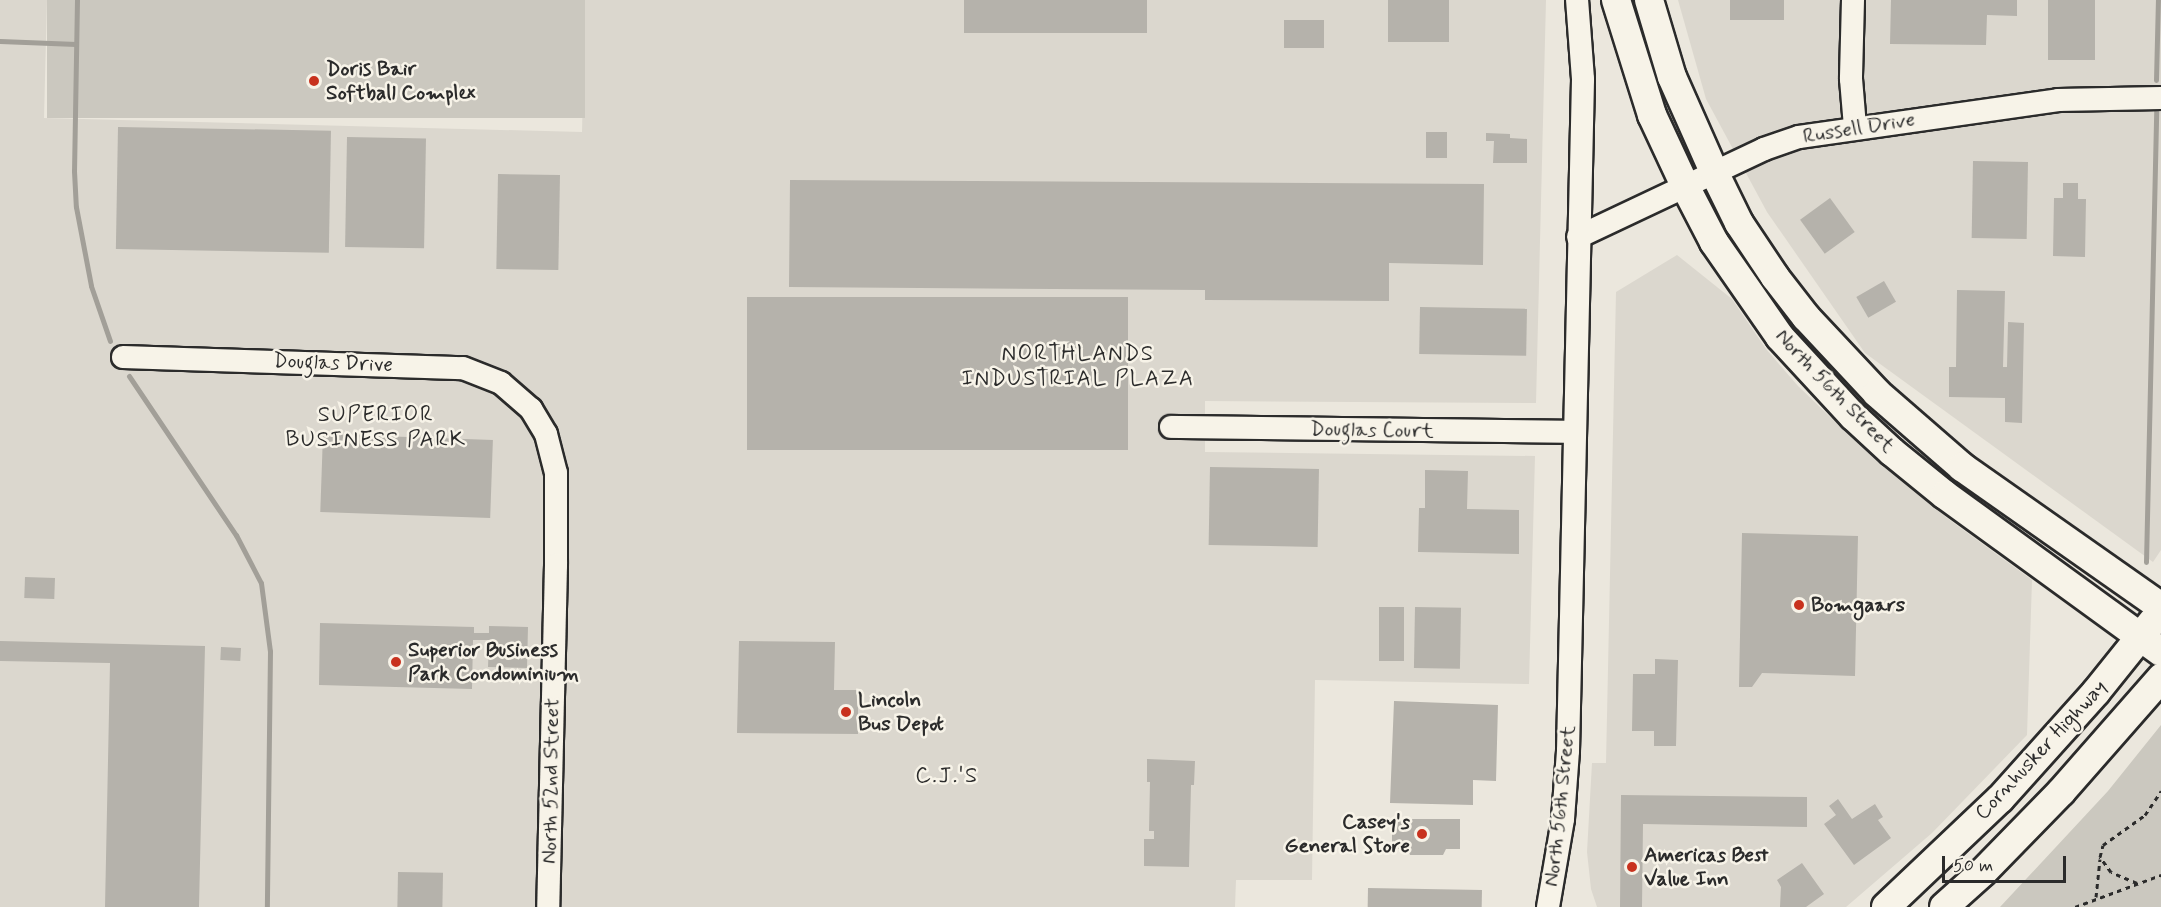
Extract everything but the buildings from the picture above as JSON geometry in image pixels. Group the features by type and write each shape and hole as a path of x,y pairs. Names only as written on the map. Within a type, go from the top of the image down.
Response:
{"main road":[{"name":"North 56th Street","path":"1616,0 1652,115 1686,188 1714,242 1747,293 1804,364 1853,416 1945,495 2151,644"},
{"name":"North 56th Street","path":"1649,0 1672,77 1739,223 1775,277 1826,339 1877,393 1962,467 2161,608"},
{"name":"Cornhusker Highway","path":"1886,907 2000,799 2096,692 2151,644 2161,608"},
{"name":"Cornhusker Highway","path":"1944,907 2038,815 2161,678"}],"street":[{"name":"North 56th Street","path":"1548,907 1563,819 1568,752 1583,79 1577,0"},
{"path":"1852,0 1851,79 1855,127"},
{"name":"Russell Drive","path":"1578,237 1784,141 1855,127 2058,100 2161,98"},
{"name":"Douglas Drive","path":"123,357 463,368 501,383 531,409"},
{"name":"North 52nd Street","path":"531,409 546,434 556,473 548,907"},
{"name":"Douglas Court","path":"1171,427 1574,432"}],"path":[{"path":"2096,898 2103,845 2145,815 2161,791"},
{"path":"2100,857 2111,872 2137,883"},
{"path":"2075,907 2161,875"}],"shaded area":[{"path":"0,0 47,0 44,118 582,132 585,0 1546,0 1536,403 1205,401 1205,452 1535,456 1529,684 1315,680 1312,880 1236,880 1235,907 0,907"},
{"name":"Doris Bair Softball Complex","path":"47,0 585,0 585,118 47,118"},
{"path":"1678,0 2161,0 2161,550 2153,562 1865,353 1767,212 1706,99"},
{"path":"1677,255 1732,299 1766,349 1798,386 1850,436 1947,518 2032,580 2027,735 1932,833 1846,907 1597,907 1591,889 1587,852 1592,763 1606,763 1616,292"},
{"path":"2161,725 2161,907 2000,907 2108,791"}],"waterway":[{"path":"77,0 74,171 76,207 91,286 110,341"},
{"path":"2156,80 2158,0"},
{"path":"0,41 76,44"},
{"path":"2146,562 2156,111"},
{"path":"129,376 236,535 261,583 270,651 267,907"}],"place":[{"name":"Doris Bair Softball Complex","path":"314,81"},
{"name":"Bomgaars","path":"1799,605"},
{"name":"Superior Business Park Condominium","path":"396,662"},
{"name":"Lincoln Bus Depot","path":"846,712"},
{"name":"Casey's General Store","path":"1422,834"},
{"name":"Americas Best Value Inn","path":"1632,867"}],"district":[{"name":"NORTHLANDS INDUSTRIAL PLAZA","path":"1078,366"},
{"name":"SUPERIOR BUSINESS PARK","path":"376,428"},
{"name":"C.J.'S","path":"947,777"}]}
